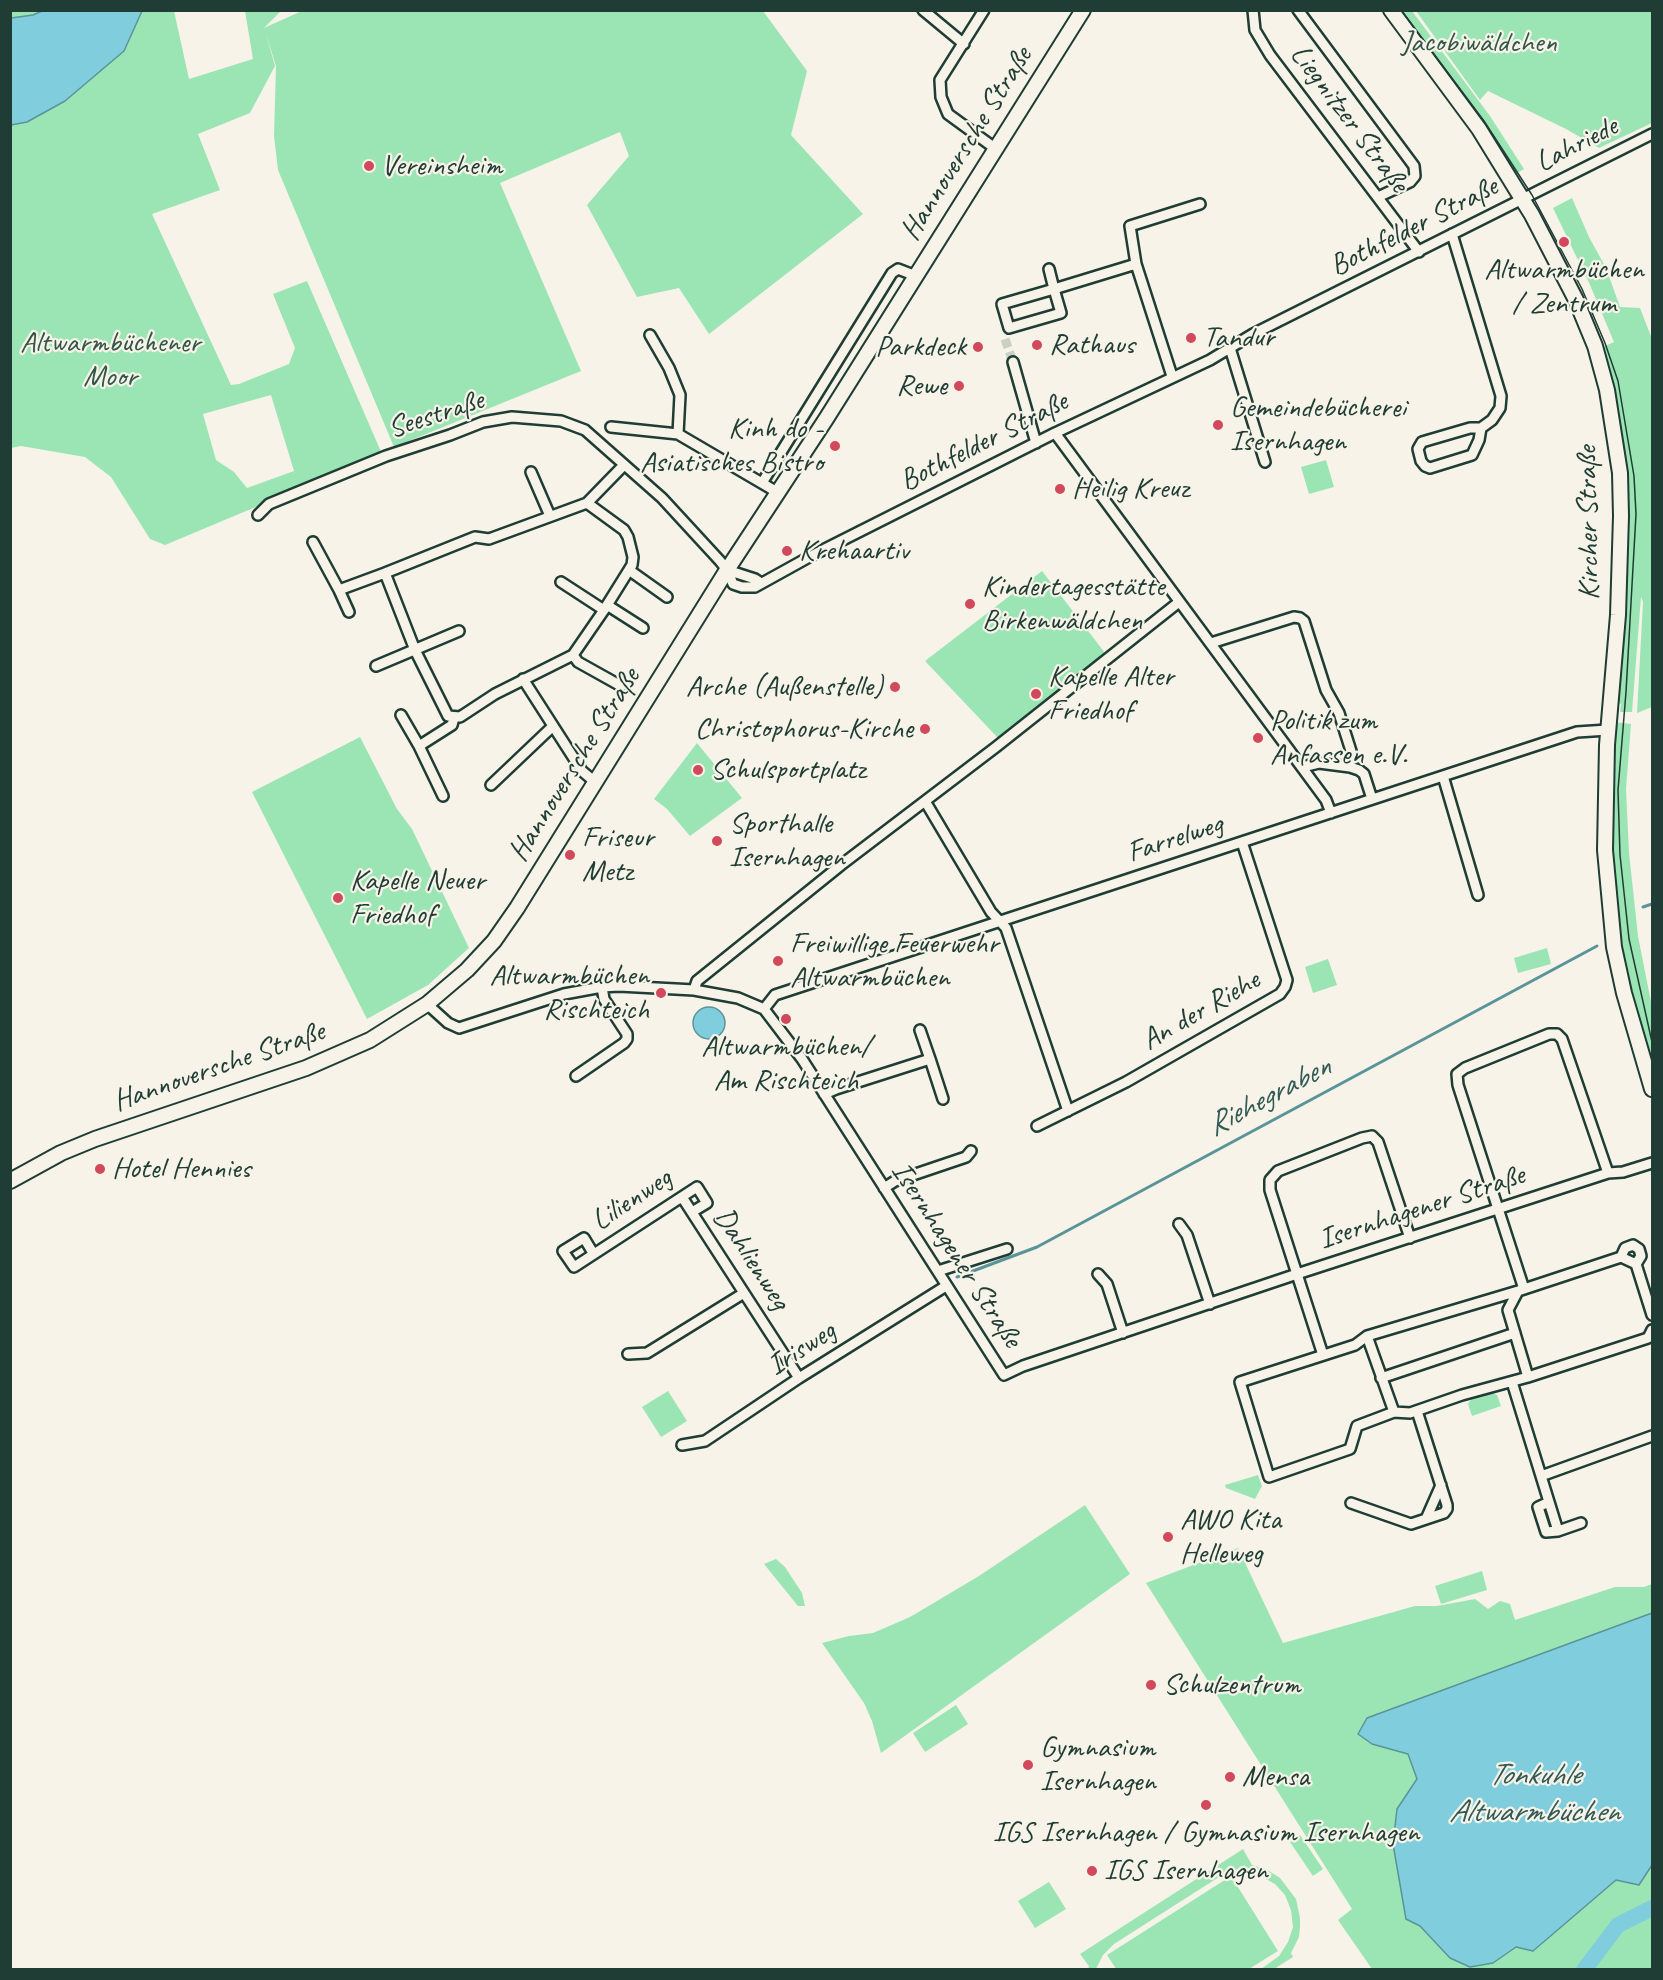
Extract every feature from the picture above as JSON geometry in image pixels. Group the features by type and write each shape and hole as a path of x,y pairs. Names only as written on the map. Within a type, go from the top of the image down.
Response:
{"main road":[{"name":"Hannoversche Straße","path":"10,1181 60,1153 95,1139 306,1068 370,1040 427,1004 466,970 494,941 1083,10"},
{"name":"Kircher Straße","path":"1391,10 1479,129 1523,199 1576,300 1595,346 1607,390 1620,473 1620,573 1608,730 1605,850 1614,947 1624,993 1653,1089"}],"street":[{"path":"923,10 964,44"},
{"path":"984,10 940,80 941,97 948,114 996,148"},
{"name":"Liegnitzer Straße","path":"1253,10 1255,30 1261,42 1419,252"},
{"path":"1298,10 1414,166 1415,176 1410,183 1378,197"},
{"name":"Lahriede","path":"1523,199 1652,137"},
{"name":"Bothfelder Straße","path":"727,570 761,583 1036,442 1210,360 1254,334 1523,199"},
{"path":"1172,376 1136,264 1130,226 1200,204"},
{"path":"1452,234 1501,396 1500,408 1492,420 1481,428 1470,428 1422,442 1418,449 1425,466 1430,468 1472,455 1479,440 1481,428"},
{"path":"1005,339 1009,328 1002,304 1136,264"},
{"name":"Hannoversche Straße","path":"762,483 892,273 898,269 916,276"},
{"path":"1009,328 1061,313 1049,269"},
{"path":"650,335 681,395 678,434"},
{"path":"1230,348 1265,462"},
{"path":"1013,362 1036,442"},
{"name":"Seestraße","path":"258,515 269,504 386,456 483,422 512,417 561,421 585,430 662,498 727,570"},
{"path":"611,427 678,434 777,492"},
{"path":"1055,433 1326,800 1331,813"},
{"path":"339,590 475,537 489,539 587,503 624,465"},
{"path":"531,472 550,516"},
{"path":"385,573 415,650 448,716 460,717 495,694 573,655 606,608 632,565 633,557 624,530 587,503"},
{"path":"313,542 349,612"},
{"path":"629,570 667,597"},
{"path":"561,582 643,628"},
{"path":"694,990 697,981 841,865 996,747 1179,602"},
{"path":"1211,643 1294,617 1304,621 1326,690 1339,713 1351,751 1350,767"},
{"path":"376,666 459,631"},
{"path":"573,655 578,662 621,686"},
{"path":"523,679 582,771 595,782"},
{"path":"401,715 443,796"},
{"path":"419,747 452,725 454,718"},
{"path":"491,784 552,727"},
{"name":"Farrelweg","path":"764,1010 775,995 1577,732 1608,730"},
{"path":"1302,767 1319,763 1350,767 1364,774 1372,800"},
{"path":"1443,776 1478,895"},
{"path":"925,801 991,912 1006,928 1068,1111"},
{"name":"An der Riehe","path":"1037,1126 1126,1082 1280,994 1287,980 1242,842"},
{"path":"576,1076 627,1039 627,1034 604,999 602,987"},
{"name":"Isernhagener Straße","path":"427,1004 448,1023 459,1028 564,994 602,987 694,990 738,998 764,1010 781,1028 1005,1375 1033,1363 1297,1274 1608,1173 1623,1172 1653,1162"},
{"path":"920,1030 943,1099"},
{"path":"1528,1377 1508,1310 1521,1290 1499,1209 1458,1084 1457,1074 1465,1068 1549,1034 1557,1034 1562,1040 1608,1173"},
{"path":"824,1094 930,1059"},
{"path":"1323,1355 1270,1190 1270,1180 1278,1171 1372,1136 1378,1142 1410,1238"},
{"path":"884,1188 895,1181 966,1157 971,1151"},
{"name":"Lilienweg","path":"593,1253 697,1187 707,1203 692,1212"},
{"name":"Dahlienweg","path":"682,1197 799,1378"},
{"path":"1179,1224 1186,1235 1210,1304"},
{"path":"1621,1257 1625,1248 1633,1245 1639,1249 1641,1256 1636,1264"},
{"path":"938,1271 1007,1249"},
{"path":"1653,1314 1636,1264 1621,1257 1521,1290 1367,1336 1355,1345 1239,1382 1269,1477 1350,1449 1357,1425 1394,1412 1410,1413 1462,1395 1528,1377 1648,1338 1653,1330"},
{"path":"1098,1274 1107,1284 1123,1333"},
{"name":"Irisweg","path":"682,1445 705,1441 799,1378 946,1286"},
{"path":"628,1354 647,1353 744,1293"},
{"path":"1381,1377 1515,1334"},
{"path":"1367,1336 1394,1412"},
{"path":"1512,1382 1549,1502 1538,1507 1546,1532 1558,1531 1581,1523"},
{"path":"1351,1503 1411,1524 1444,1513 1447,1509 1417,1411"},
{"path":"1541,1476 1653,1436"},
{"path":"1426,1519 1441,1485"}],"green space":[{"name":"Altwarmbüchener Moor","path":"304,10 763,11 807,71 791,135 863,214 709,334 679,288 637,297 587,205 629,156 620,132 500,183 581,371 394,447 278,170 274,136 276,66 266,34 275,66 250,113 198,134 220,190 152,214 231,385 289,364 295,348 273,294 307,281 382,454 165,545 150,539 111,477 85,457 21,446 11,448 11,125 27,122 124,51 142,11 174,11 189,79 253,59 245,11 281,11 264,28","holes":["271,395 294,471 247,488 234,472 216,460 203,414"]},
{"path":"10,11 42,11 33,15 11,18"},
{"path":"1398,11 1412,11 1490,116 1524,169 1514,175"},
{"name":"Jacobiwäldchen","path":"1416,11 1652,11 1652,123 1599,148 1566,129 1488,91 1480,100"},
{"path":"1572,198 1606,268 1620,307 1640,308 1652,339 1652,707 1637,713 1643,602 1641,597 1632,712 1620,712 1621,704 1616,702 1626,516 1600,351 1614,342 1553,208"},
{"path":"1326,460 1334,487 1309,494 1301,467"},
{"path":"1042,571 1105,653 999,739 925,661"},
{"path":"1614,722 1631,724 1626,789 1629,853 1638,936 1652,1007 1652,1067 1630,997 1619,942 1611,855"},
{"path":"360,737 397,809 412,829 469,948 428,985 367,1019 252,792"},
{"name":"Schulsportplatz","path":"697,743 742,798 690,836 667,809 654,799"},
{"path":"1547,948 1551,964 1518,973 1514,958"},
{"path":"1328,959 1337,985 1313,993 1305,967"},
{"path":"668,1391 687,1421 661,1437 642,1407"},
{"path":"1488,1391 1497,1395 1501,1406 1472,1416 1468,1404 1475,1394"},
{"path":"1258,1475 1262,1486 1255,1499 1226,1488 1225,1485"},
{"path":"1085,1505 1130,1574 881,1753 864,1703 822,1643 873,1633 910,1617 979,1576"},
{"path":"1238,1548 1283,1643 1415,1606 1437,1606 1475,1599 1488,1609 1500,1601 1510,1604 1515,1620 1615,1587 1644,1587 1652,1584 1652,1613 1367,1718 1372,1744 1408,1754 1417,1779 1397,1809 1393,1844 1406,1919 1420,1926 1450,1958 1493,1963 1516,1947 1534,1951 1616,1879 1639,1885 1652,1865 1652,1969 1372,1969 1338,1920 1352,1909 1146,1583"},
{"path":"776,1559 785,1567 802,1593 805,1606 798,1606 764,1564"},
{"path":"1482,1571 1487,1590 1441,1604 1435,1586"},
{"path":"956,1705 968,1724 925,1752 913,1733"},
{"path":"1300,1835 1323,1869 1313,1876 1290,1842"},
{"path":"1243,1849 1252,1865 1266,1869 1280,1878 1296,1899 1300,1927 1299,1937 1291,1953 1293,1957 1274,1969 1261,1969 1279,1956 1288,1942 1293,1927 1291,1910 1285,1895 1275,1884 1255,1873 1240,1871 1219,1877 1114,1944 1103,1955 1096,1969 1088,1969 1089,1966 1080,1954"},
{"path":"1231,1876 1278,1951 1249,1969 1116,1969 1107,1955"},
{"path":"1049,1882 1066,1909 1035,1928 1018,1901"}],"water":[{"path":"42,11 142,11 124,51 65,101 27,122 11,125 11,18 33,15"},
{"path":"709,1007 721,1011 725,1023 721,1035 709,1039 697,1035 693,1023 697,1011"},
{"name":"Tonkuhle Altwarmbüchen","path":"1652,1613 1652,1865 1639,1885 1616,1880 1533,1951 1516,1947 1493,1963 1470,1967 1450,1958 1420,1926 1406,1919 1393,1844 1397,1809 1417,1779 1408,1754 1372,1744 1358,1734 1367,1718"}],"waterway":[{"name":"Riehegraben","path":"1643,907 1652,904"},
{"name":"Riehegraben","path":"957,1277 1037,1247 1597,946"},
{"path":"1584,1970 1618,1925 1652,1908"}],"tunnel":[{"path":"1005,339 1013,362"}],"tram line":[{"path":"1401,10 1484,121 1532,195 1582,289 1618,381 1634,476 1636,514 1618,790 1620,855 1629,939 1652,1042"}],"place":[{"name":"Vereinsheim","path":"369,166"},
{"name":"Altwarmbüchen / Zentrum","path":"1564,242"},
{"name":"Tandur","path":"1191,338"},
{"name":"Rathaus","path":"1037,345"},
{"name":"Parkdeck","path":"978,347"},
{"name":"Rewe","path":"959,386"},
{"name":"Gemeindebücherei Isernhagen","path":"1218,425"},
{"name":"Kinh do - Asiatisches Bistro","path":"835,446"},
{"name":"Heilig Kreuz","path":"1060,489"},
{"name":"Krehaartiv","path":"787,551"},
{"name":"Kindertagesstätte Birkenwäldchen","path":"970,604"},
{"name":"Arche (Außenstelle)","path":"895,687"},
{"name":"Kapelle Alter Friedhof","path":"1036,694"},
{"name":"Christophorus-Kirche","path":"925,729"},
{"name":"Politik zum Anfassen e.V.","path":"1258,738"},
{"name":"Schulsportplatz","path":"698,770"},
{"name":"Sporthalle Isernhagen","path":"717,841"},
{"name":"Friseur Metz","path":"570,855"},
{"name":"Kapelle Neuer Friedhof","path":"338,898"},
{"name":"Freiwillige Feuerwehr Altwarmbüchen","path":"778,961"},
{"name":"Altwarmbüchen Rischteich","path":"661,993"},
{"name":"Altwarmbüchen/ Am Rischteich","path":"786,1019"},
{"name":"Hotel Hennies","path":"100,1169"},
{"name":"AWO Kita Helleweg","path":"1168,1537"},
{"name":"Schulzentrum","path":"1151,1685"},
{"name":"Gymnasium Isernhagen","path":"1028,1765"},
{"name":"Mensa","path":"1230,1777"},
{"name":"IGS Isernhagen / Gymnasium Isernhagen","path":"1206,1805"},
{"name":"IGS Isernhagen","path":"1092,1871"}]}
